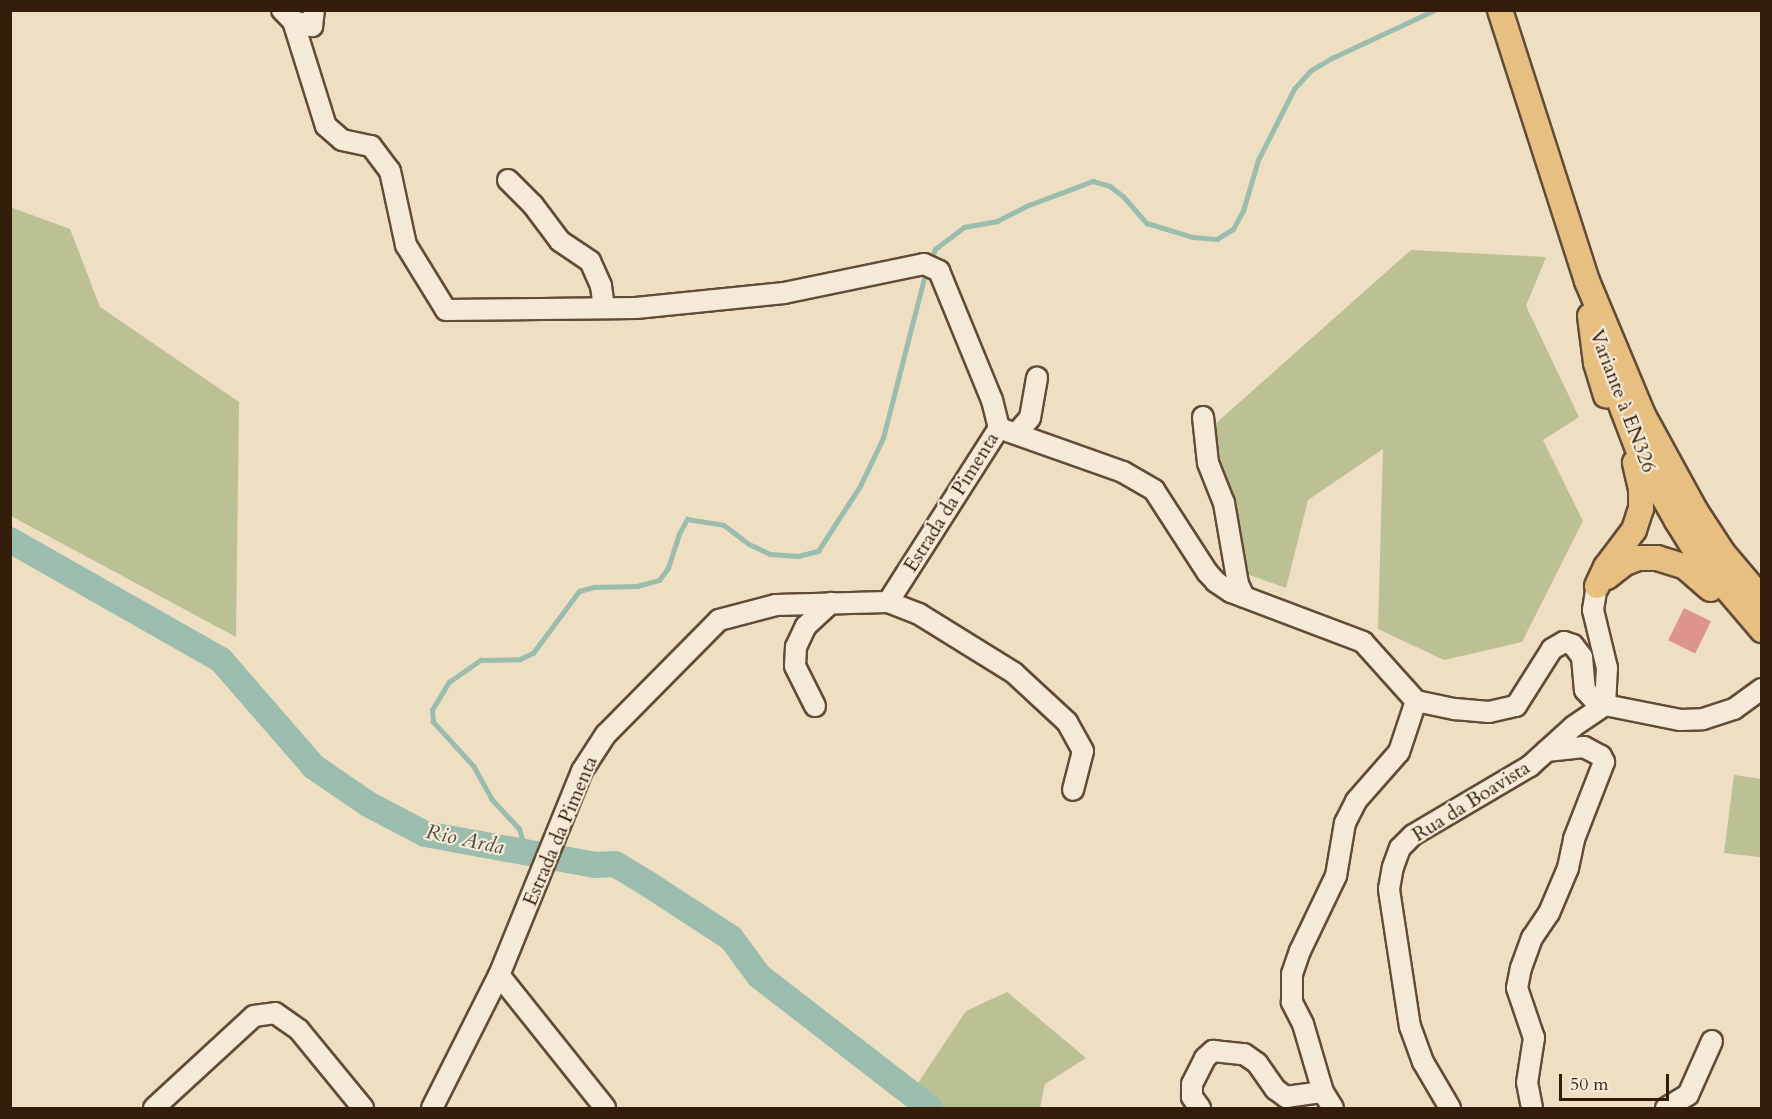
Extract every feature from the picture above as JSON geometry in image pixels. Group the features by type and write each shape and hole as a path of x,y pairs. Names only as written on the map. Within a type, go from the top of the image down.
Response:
{"main road":[{"name":"Variante à EN326","path":"1500,10 1587,281 1643,415 1680,485 1724,553 1761,599"},
{"name":"Variante à EN326","path":"1587,281 1590,316 1641,457 1698,555 1761,630"},
{"path":"1590,316 1601,382 1638,472 1641,508 1633,550"},
{"path":"1677,521 1682,500 1680,485"},
{"path":"1597,586 1606,567 1633,550 1655,523 1667,520 1677,521 1684,522 1699,531 1739,586 1761,605"},
{"path":"1633,550 1684,566 1707,585 1761,643"}],"street":[{"path":"288,16 312,26 314,10"},
{"name":"Estrada da Pimenta","path":"288,16 326,126 342,141 371,146 390,171 406,245 446,310 636,308 784,293 924,264 939,271 1007,431 888,602 776,605 719,620 606,734 582,771 499,975 432,1108"},
{"path":"508,180 533,205 560,241 590,261 601,286 604,308"},
{"path":"1007,431 1030,418 1037,378"},
{"path":"1203,417 1208,464 1224,503 1238,584 1244,597"},
{"path":"1007,431 1123,472 1154,490 1207,572 1231,592 1363,642 1416,701 1455,709 1488,712 1516,706 1552,649 1564,642 1573,645 1582,657 1585,690 1593,699 1605,705 1680,720 1703,719 1734,709 1760,691"},
{"path":"1597,586 1593,610 1607,668 1605,705"},
{"path":"888,602 920,614 1014,673 1067,722 1083,751 1074,790"},
{"path":"815,706 795,666 796,647 806,626 831,603"},
{"path":"1200,1108 1192,1097 1192,1084 1205,1058 1213,1051 1244,1054 1257,1063 1275,1089 1286,1097 1328,1100 1303,1024 1292,1002 1292,974 1300,951 1336,876 1345,823 1356,801 1399,752 1416,701"},
{"name":"Rua da Boavista","path":"1450,1108 1423,1062 1410,1027 1389,889 1393,867 1400,848 1413,835 1530,766 1574,726 1605,705"},
{"path":"1532,1108 1527,1083 1534,1038 1517,988 1521,968 1532,938 1549,913 1568,868 1574,840 1604,762 1601,756 1584,747 1546,751"},
{"path":"499,975 605,1108"},
{"path":"154,1108 254,1016 275,1013 299,1030 363,1108"},
{"path":"1666,1108 1688,1095 1712,1041"}],"green space":[{"path":"10,207 70,229 100,307 239,402 236,637 11,516"},
{"path":"1411,250 1546,257 1526,306 1579,417 1543,440 1583,521 1522,642 1444,660 1378,629 1383,449 1308,500 1286,588 1241,572 1214,425"},
{"path":"1734,775 1761,779 1760,857 1724,853"},
{"path":"1007,992 1086,1058 1045,1084 1040,1108 939,1108 914,1089 966,1011"}],"building":[{"path":"1684,608 1711,621 1695,654 1668,640"}],"waterway":[{"path":"933,255 935,249 964,227 997,221 1029,205 1093,181 1110,186 1124,197 1147,223 1193,237 1217,239 1233,229 1243,211 1258,160 1294,89 1310,71 1332,58 1435,10"},
{"path":"526,853 519,829 492,800 474,767 433,722 432,710 449,682 481,660 520,659 533,653 579,591 594,587 637,586 659,580 668,568 679,534 687,519 724,525 749,544 770,554 798,556 818,551 860,486 883,438 925,275"},
{"name":"Rio Arda","path":"10,540 221,660 314,767 368,804 425,834 596,865 615,864 645,882 731,938 759,976 930,1108"}]}
